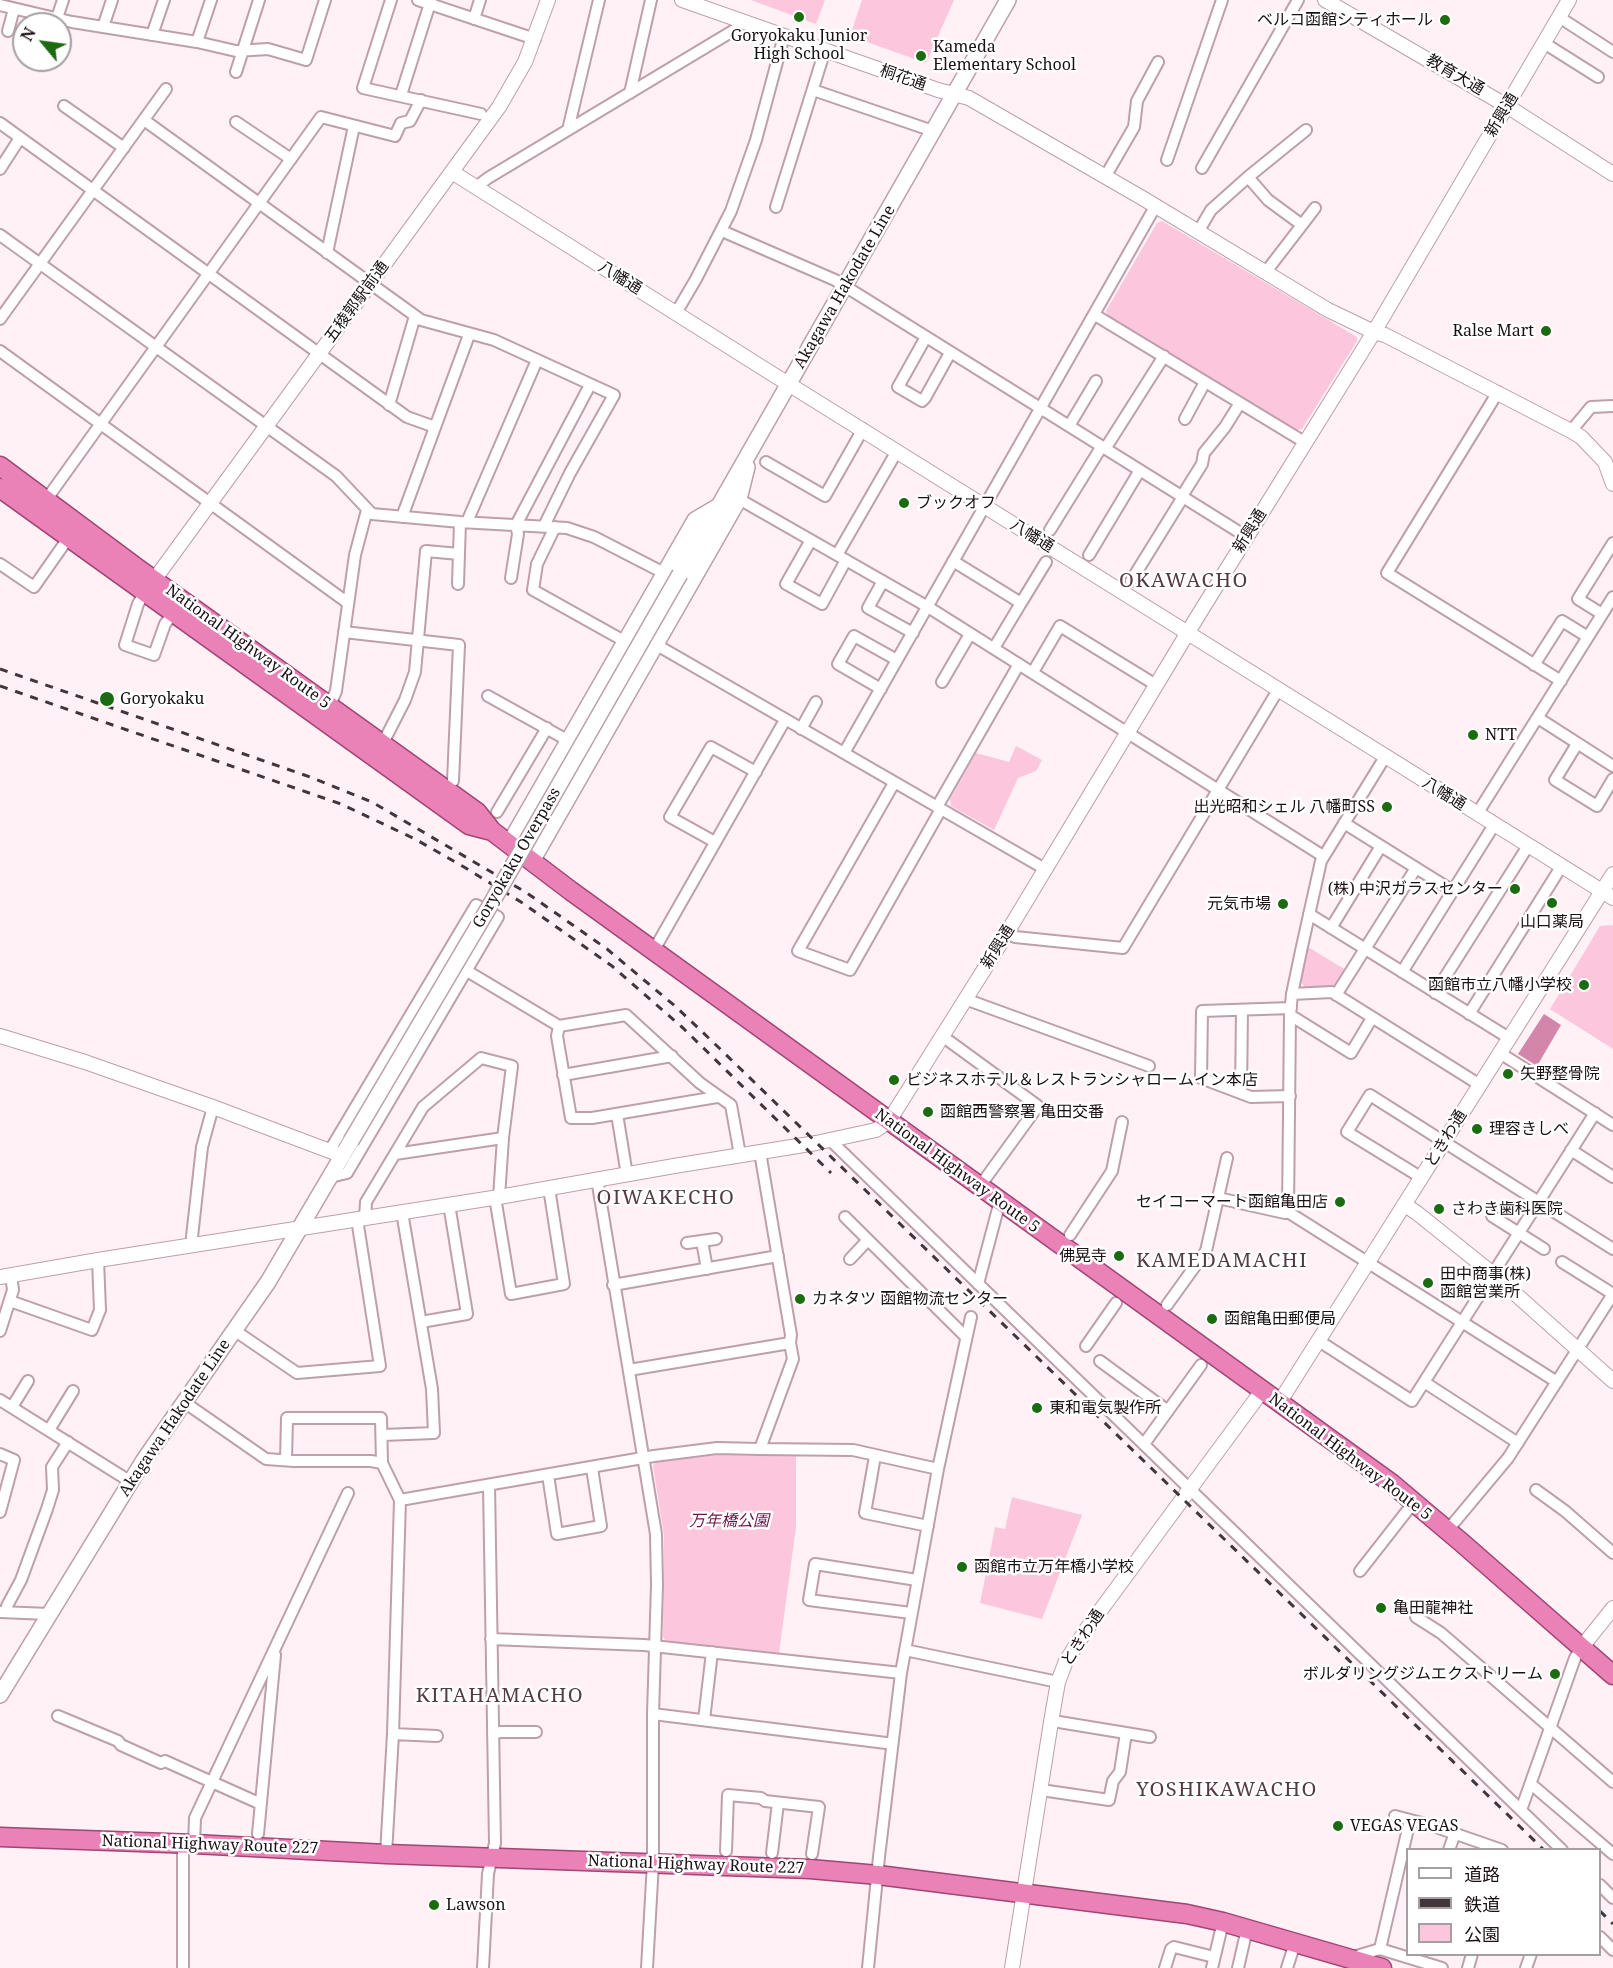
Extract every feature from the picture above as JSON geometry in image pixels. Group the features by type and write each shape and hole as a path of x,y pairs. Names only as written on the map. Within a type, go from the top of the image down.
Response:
{"highway":[{"name":"National Highway Route 5","path":"0,466 46,500 150,586 174,612 469,825 492,831"},
{"name":"National Highway Route 5","path":"0,488 69,537 150,586 330,705 477,812 492,831 532,861 1414,1502 1613,1675"},
{"name":"National Highway Route 227","path":"0,1838 810,1869 878,1875 1187,1914 1295,1942 1343,1962 1382,1968"}],"main road":[{"name":"Akagawa Hakodate Line","path":"680,574 1008,0"},
{"path":"532,861 739,499 751,450"},
{"path":"509,844 695,519 718,506"},
{"name":"Goryokaku Overpass","path":"351,1141 488,909 680,574"},
{"name":"Akagawa Hakodate Line","path":"0,1695 131,1482 268,1282 330,1177 337,1153 351,1141"}],"street":[{"path":"103,27 112,0"},
{"path":"152,35 164,0"},
{"path":"197,42 211,0"},
{"path":"236,72 259,0"},
{"path":"72,23 242,51 268,49 306,60 324,0"},
{"path":"391,0 363,88 481,114"},
{"path":"418,0 430,2 535,39"},
{"path":"474,19 480,0"},
{"name":"五稜郭駅前通","path":"150,586 508,93 535,39 548,0"},
{"path":"568,130 599,0"},
{"path":"630,93 651,0"},
{"name":"桐花通","path":"682,0 938,90 969,98 1328,310 1385,335 1571,431 1581,437 1605,462 1612,481"},
{"path":"1167,160 1222,0"},
{"path":"1203,168 1298,0"},
{"name":"教育大通","path":"1325,0 1507,106 1613,174"},
{"name":"新興通","path":"889,1121 1374,332 1569,0"},
{"path":"401,95 430,2"},
{"path":"0,5 14,6 31,12"},
{"path":"8,31 14,6"},
{"path":"1559,17 1613,52"},
{"path":"476,187 736,29"},
{"path":"676,313 731,211 756,140 784,36"},
{"path":"1544,43 1598,77"},
{"path":"776,207 825,50"},
{"path":"1105,177 1134,127 1137,101 1158,62"},
{"path":"0,319 166,89"},
{"path":"813,90 933,131"},
{"path":"46,500 321,117 395,136 401,123 410,121 421,100"},
{"path":"64,106 124,148"},
{"path":"144,120 421,320 494,340 617,397 570,473 537,564 532,590 626,642"},
{"path":"236,122 291,159"},
{"path":"0,123 389,405 407,417 435,427"},
{"path":"327,253 354,126"},
{"path":"1198,232 1211,210 1306,130"},
{"path":"0,169 21,138"},
{"name":"八幡通","path":"452,172 1608,895"},
{"path":"1248,177 1268,200 1302,225"},
{"path":"844,753 1155,207"},
{"path":"1265,273 1315,208"},
{"path":"722,231 835,280 1247,537"},
{"path":"0,235 336,476 372,514 567,528 594,537 664,573"},
{"path":"1095,315 1306,443"},
{"path":"389,405 415,316"},
{"path":"402,517 469,335"},
{"path":"926,337 898,387 922,400 950,353"},
{"path":"0,351 348,603"},
{"path":"1050,530 1164,356"},
{"path":"458,584 459,554 464,522 537,360"},
{"path":"1069,426 1096,381"},
{"path":"1185,419 1205,382"},
{"path":"511,578 518,534 516,525 590,385"},
{"path":"1498,393 1387,573 1561,681"},
{"path":"1131,581 1202,464 1204,453 1225,427 1240,403"},
{"path":"1571,431 1591,407 1613,406"},
{"path":"766,462 825,496 863,429"},
{"path":"811,540 786,584 822,604 842,558 897,451"},
{"path":"1089,555 1140,470"},
{"path":"739,499 928,607 1323,856"},
{"path":"330,705 336,691 355,555 367,510"},
{"path":"0,564 34,587 69,537"},
{"path":"1602,614 1578,599 1613,543"},
{"path":"383,743 409,690 415,672 426,551 459,554"},
{"path":"953,561 1022,603"},
{"path":"994,648 1046,562"},
{"path":"883,581 868,608 913,633"},
{"path":"150,586 138,604 124,645 154,655 165,624 174,612"},
{"path":"1477,814 1613,597"},
{"path":"1534,665 1562,621 1588,637"},
{"path":"1033,672 1060,626 1156,686"},
{"path":"344,632 459,645 453,782"},
{"path":"942,682 970,633"},
{"path":"881,689 838,664 854,636 897,660"},
{"path":"655,644 1045,868"},
{"path":"894,783 798,951 850,970 1019,664"},
{"path":"1007,932 1015,937 1123,948 1278,690"},
{"path":"488,696 569,741"},
{"path":"801,729 816,702"},
{"path":"1538,718 1613,766"},
{"path":"654,950 785,720"},
{"path":"497,812 547,728"},
{"path":"1577,744 1555,780 1597,806 1613,779"},
{"path":"716,842 670,817 711,747 756,772"},
{"path":"1288,1212 1290,1012 1309,914 1323,856 1385,757"},
{"path":"1344,823 1453,891"},
{"path":"1402,972 1494,825"},
{"path":"1331,928 1382,846"},
{"path":"1435,993 1528,846"},
{"path":"1469,1014 1561,867"},
{"path":"1336,995 1416,868"},
{"name":"ときわ通","path":"1279,1403 1509,1038 1608,895 1613,874"},
{"path":"0,1036 66,1055 337,1153 476,905 498,917 347,1173 330,1177"},
{"path":"1309,914 1509,1038"},
{"path":"467,971 559,1026 626,1015 700,1083 731,1105 740,1155"},
{"path":"1292,994 1332,992 1480,1085"},
{"path":"965,999 1149,1066"},
{"path":"1241,1093 1242,1010"},
{"path":"1290,1096 1251,1097 1201,1078 1202,1011 1290,1012 1351,1053 1372,1018"},
{"path":"559,1026 557,1036 571,1118 592,1118 717,1097"},
{"path":"949,1041 1038,1106 980,1186"},
{"path":"1500,1053 1613,1125"},
{"path":"563,1075 672,1056"},
{"path":"234,1330 297,1373 380,1366 361,1218 366,1202 423,1107 481,1058 512,1066 497,1197 511,1294 564,1284 549,1188"},
{"path":"1422,1178 1347,1131 1370,1095 1613,1250"},
{"path":"191,1246 202,1147 213,1107"},
{"path":"1318,1341 1412,1401 1595,1113"},
{"path":"616,1114 627,1174"},
{"path":"0,1328 13,1290 5,1276 497,1197 830,1140 876,1130 889,1121"},
{"path":"1070,1235 1112,1171 1122,1122"},
{"path":"396,1154 503,1138"},
{"path":"830,1140 1560,1848"},
{"path":"1571,1150 1613,1177"},
{"path":"760,1152 791,1335 793,1359 760,1449"},
{"path":"1167,1305 1206,1251 1227,1158"},
{"path":"597,1179 656,1534 653,1863 647,1968"},
{"path":"1218,1198 1288,1212 1557,1382"},
{"path":"978,1284 1000,1201"},
{"path":"421,1322 466,1314 449,1204"},
{"path":"1405,1205 1493,1274 1613,1381"},
{"path":"383,1435 434,1433 432,1389 402,1212"},
{"path":"1492,1216 1544,1249"},
{"path":"844,1217 966,1337"},
{"path":"687,1244 716,1239"},
{"path":"702,1241 707,1269"},
{"path":"850,1259 867,1241"},
{"path":"613,1286 778,1257"},
{"path":"10,1301 92,1329 100,1310 98,1260"},
{"path":"1447,1531 1508,1458 1613,1294 1562,1262"},
{"path":"1086,1346 1116,1303"},
{"path":"868,1968 901,1673 938,1469 971,1317"},
{"path":"629,1370 790,1343"},
{"path":"1100,1361 1168,1411"},
{"path":"1144,1444 1201,1365"},
{"path":"12,1407 28,1381"},
{"path":"1424,1382 1518,1443"},
{"path":"49,1430 73,1391"},
{"name":"ときわ通","path":"1012,1968 1058,1682 1066,1661 1262,1391"},
{"path":"0,1400 131,1482"},
{"path":"184,1402 266,1459 382,1463"},
{"path":"286,1460 287,1418 381,1418 382,1463 400,1500 393,1734 386,1854"},
{"path":"49,1614 3,1609 21,1581 53,1490 52,1467 68,1442"},
{"path":"400,1500 717,1448 853,1450 938,1469"},
{"path":"0,1454 14,1460 1,1505"},
{"path":"875,1456 865,1514 928,1526"},
{"path":"548,1475 558,1534 602,1526 592,1468"},
{"path":"483,1968 488,1874 495,1843 489,1485"},
{"path":"1536,1490 1565,1511 1613,1553"},
{"path":"183,1968 189,1844 195,1818 348,1493"},
{"path":"1360,1571 1414,1502"},
{"path":"911,1613 809,1600 815,1564 917,1580"},
{"path":"1521,1810 1575,1658 1613,1608"},
{"path":"1416,1617 1441,1633 1613,1782"},
{"path":"491,1639 655,1646 901,1673"},
{"path":"258,1834 275,1649"},
{"path":"905,1650 1058,1682"},
{"path":"704,1720 712,1652"},
{"path":"653,1714 886,1743"},
{"path":"58,1716 118,1741 121,1745 161,1763 165,1761 261,1804"},
{"path":"1059,1722 1150,1737"},
{"path":"493,1734 536,1732"},
{"path":"1048,1791 1109,1800 1113,1781 1120,1772 1126,1733"},
{"path":"393,1734 437,1736"},
{"path":"1531,1784 1613,1854"},
{"path":"726,1851 728,1795 819,1807 812,1854"},
{"path":"772,1853 778,1803"},
{"path":"1395,1816 1455,1833 1496,1848"},
{"path":"1380,1949 1410,1820"},
{"path":"1450,1848 1455,1833"},
{"path":"1601,1887 1613,1898"},
{"path":"1166,1968 1170,1949 1174,1947 1213,1963 1222,1922"},
{"path":"1239,1968 1247,1929"},
{"path":"1601,1939 1613,1950"},
{"path":"1287,1968 1295,1942"},
{"path":"1343,1962 1380,1949 1406,1955"},
{"path":"1413,1957 1442,1968"}],"green space":[{"path":"751,0 825,0 816,24"},
{"path":"862,0 954,0 926,63 850,36"},
{"path":"1162,221 1357,337 1357,341 1302,429 1296,430 1108,316 1106,311 1157,223"},
{"path":"1016,746 1042,760 1036,771 1018,778 994,830 951,806 950,799 976,753 1009,762"},
{"path":"1612,925 1613,1049 1550,1009 1600,926"},
{"path":"1308,947 1346,970 1334,986 1305,988 1301,982"},
{"name":"万年橋公園","path":"719,1455 796,1456 796,1527 779,1653 666,1641 663,1637 664,1535 653,1466 656,1462"},
{"path":"1012,1497 1082,1515 1042,1619 980,1603 995,1527 1005,1529"}],"shaded area":[{"path":"1544,1014 1561,1025 1537,1066 1518,1054"}],"railway":[{"path":"0,669 310,777 372,802 527,893 607,949 675,1006 716,1045 1542,1848"},
{"path":"0,686 341,804 415,839 464,867 521,902 612,966 683,1028 831,1173"},
{"path":"1601,1912 1613,1924"}],"place":[{"name":"Goryokaku Junior High School","path":"799,17"},
{"name":"ベルコ函館シティホール","path":"1445,20"},
{"name":"Kameda Elementary School","path":"921,56"},
{"name":"Ralse Mart","path":"1546,331"},
{"name":"ブックオフ","path":"904,503"},
{"name":"Goryokaku","path":"107,699"},
{"name":"NTT","path":"1473,735"},
{"name":"出光昭和シェル 八幡町SS","path":"1387,807"},
{"name":"(株) 中沢ガラスセンター","path":"1515,889"},
{"name":"山口薬局","path":"1552,903"},
{"name":"元気市場","path":"1283,904"},
{"name":"函館市立八幡小学校","path":"1584,985"},
{"name":"矢野整骨院","path":"1508,1074"},
{"name":"ビジネスホテル＆レストランシャロームイン本店","path":"894,1080"},
{"name":"函館西警察署 亀田交番","path":"928,1112"},
{"name":"理容きしべ","path":"1477,1129"},
{"name":"セイコーマート函館亀田店","path":"1340,1202"},
{"name":"さわき歯科医院","path":"1439,1209"},
{"name":"佛晃寺","path":"1119,1256"},
{"name":"田中商事(株) 函館営業所","path":"1428,1283"},
{"name":"カネタツ 函館物流センター","path":"800,1299"},
{"name":"函館亀田郵便局","path":"1212,1319"},
{"name":"東和電気製作所","path":"1037,1408"},
{"name":"函館市立万年橋小学校","path":"962,1567"},
{"name":"亀田龍神社","path":"1381,1608"},
{"name":"ボルダリングジムエクストリーム","path":"1555,1674"},
{"name":"VEGAS VEGAS","path":"1338,1826"},
{"name":"Lawson","path":"434,1905"}],"district":[{"name":"OKAWACHO","path":"1184,581"},
{"name":"OIWAKECHO","path":"666,1198"},
{"name":"KAMEDAMACHI","path":"1222,1261"},
{"name":"KITAHAMACHO","path":"500,1696"},
{"name":"YOSHIKAWACHO","path":"1227,1790"}]}
